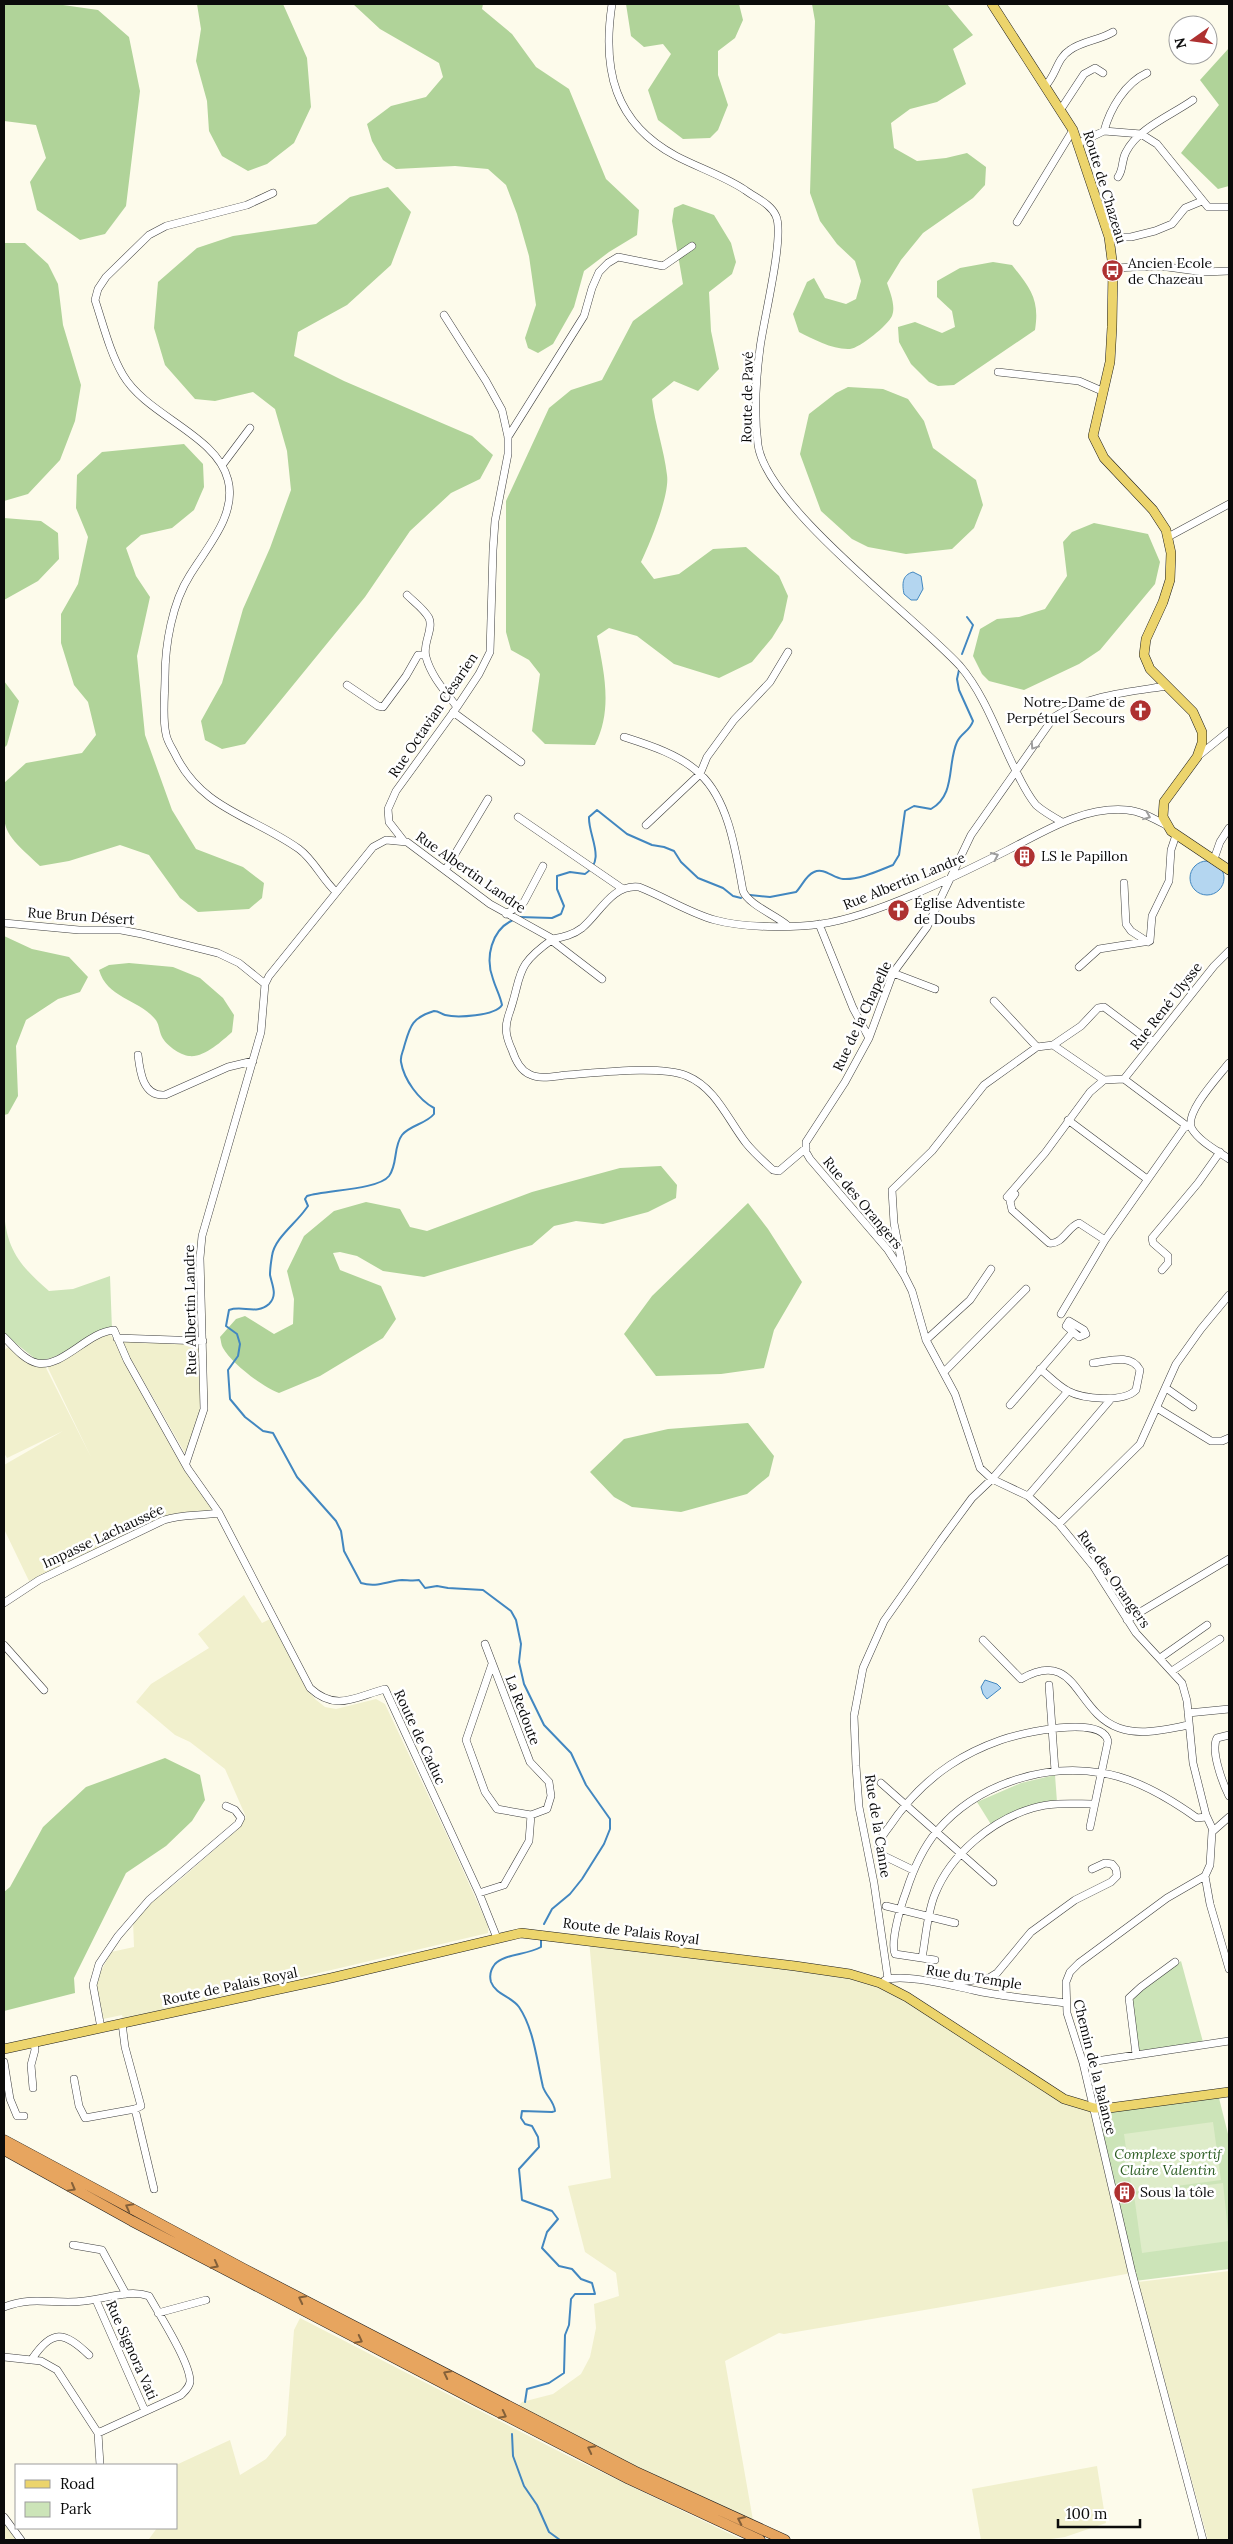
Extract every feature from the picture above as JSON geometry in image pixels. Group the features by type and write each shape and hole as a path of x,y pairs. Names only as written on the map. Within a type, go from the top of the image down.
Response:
{"highway":[{"path":"4,2140 244,2269 634,2472 785,2540"},
{"path":"4,2150 132,2221 477,2401 629,2479 760,2540"}],"main road":[{"name":"Route de Chazeau","path":"992,4 1061,108 1073,130 1079,143 1109,236 1113,268 1110,362 1094,429 1097,447 1120,477 1159,516 1168,537 1171,552 1170,580 1144,649 1150,670 1193,712 1199,722 1202,738 1197,758 1164,802 1163,814 1166,825"},
{"path":"1166,825 1176,835 1229,870"},
{"name":"Route de Palais Royal","path":"4,2049 331,1978 521,1933 551,1935 795,1966 884,1981 1064,2099 1094,2108 1229,2092"}],"street":[{"name":"Route de Pavé","path":"612,4 608,45 610,71 618,98 629,115 665,150 739,186 771,207 778,221 774,273 758,364 758,445 768,472 776,486 840,554 959,665 971,680 1016,771 1035,803 1062,822"},
{"path":"1046,85 1054,77 1063,56 1070,49 1102,39 1113,32"},
{"path":"1061,108 1084,74 1095,68 1103,73"},
{"path":"1104,131 1108,117 1124,92 1131,83 1146,73"},
{"path":"1118,177 1124,168 1126,152 1142,134 1193,100"},
{"path":"1017,222 1073,130"},
{"path":"1079,143 1104,131 1142,134 1157,144 1208,207 1229,207"},
{"path":"273,193 247,205 166,226 149,235 106,277 98,289 96,300 123,375 147,402 213,452 223,464 228,482 225,519 188,578 178,600 165,665 166,734 183,770 193,784 205,795 300,850 336,892"},
{"path":"1109,236 1131,237 1154,231 1172,224 1185,208 1202,201"},
{"path":"508,437 584,316 599,272 618,257 663,266 692,246"},
{"path":"1113,268 1160,266 1204,272 1229,271"},
{"name":"Rue Octavian Césarien","path":"403,840 389,822 388,809 396,791 455,710 479,674 490,652 493,550 496,520 508,454 508,437 502,410 444,315"},
{"path":"998,372 1079,381 1102,391"},
{"path":"223,464 250,428"},
{"path":"1168,537 1229,504"},
{"path":"407,595 430,621 425,655 435,677 455,710 521,762"},
{"path":"646,825 700,774 707,757 734,720 770,682 788,652"},
{"path":"347,685 378,706 383,707 406,676 418,655 425,655"},
{"name":"Rue de la Chapelle","path":"806,1148 806,1142 829,1110 869,1038 893,973 923,935 971,835 1054,717 1069,708 1108,695 1167,686"},
{"path":"1197,758 1228,734"},
{"path":"624,737 650,745 700,774 725,811 747,899 771,912 788,925"},
{"path":"446,869 488,799"},
{"name":"Rue Albertin Landre","path":"623,889 639,887 694,912 723,922 788,925 819,924 838,921 890,903 951,876 1062,822 1098,811 1128,810 1146,815 1166,825"},
{"path":"518,816 548,839 595,867 623,889 606,901 581,928 571,934 552,940 530,957 522,969 505,1030 510,1047 522,1069 528,1074 544,1077 619,1072 668,1072 681,1074 697,1081 712,1095 746,1142 772,1170 779,1171 806,1148"},
{"path":"1214,859 1223,836 1229,828"},
{"path":"1148,942 1151,938 1152,916 1169,881 1170,850 1176,835"},
{"name":"Rue Albertin Landre","path":"186,1463 204,1409 200,1258 204,1225 262,1027 265,984 268,976 377,843 386,840 403,840 508,915 552,940 602,979"},
{"path":"508,915 524,902 544,866"},
{"path":"1124,883 1126,924 1131,931 1148,942"},
{"name":"Rue Brun Désert","path":"4,924 79,930 121,930 142,934 218,953 239,962 265,984"},
{"path":"819,924 853,1008 869,1038"},
{"path":"1079,967 1099,949 1148,942"},
{"name":"Rue René Ulysse","path":"1124,1079 1214,966 1229,951"},
{"path":"893,973 934,989"},
{"path":"994,1001 1037,1047"},
{"path":"904,1275 894,1223 891,1194 893,1187 932,1151 984,1085 1037,1047 1053,1045 1081,1026 1098,1008 1104,1007 1144,1037 1154,1041"},
{"path":"1053,1045 1104,1080 1124,1079 1189,1125 1198,1136 1229,1159"},
{"path":"138,1055 140,1076 152,1093 158,1096 165,1095 228,1067 252,1061"},
{"path":"1062,1314 1105,1240 1147,1179 1189,1125 1195,1108 1229,1063"},
{"path":"1008,1197 1045,1153 1090,1092 1104,1080"},
{"path":"1068,1120 1147,1179"},
{"name":"Rue des Orangers","path":"806,1148 810,1159 888,1250 904,1275 912,1291 920,1325 926,1340 945,1371 955,1394 976,1460 985,1474 1028,1496 1059,1524 1094,1567 1127,1620 1146,1644 1172,1671 1184,1689 1193,1763 1206,1817 1213,1830"},
{"path":"1162,1270 1168,1263 1168,1256 1153,1243 1152,1238 1198,1183 1220,1152"},
{"path":"1028,1179 1010,1201 1011,1207 1045,1240 1051,1244 1057,1242 1073,1225 1079,1223 1105,1240"},
{"path":"926,1340 970,1300 991,1269"},
{"path":"945,1371 1026,1289"},
{"path":"1059,1524 1140,1444 1176,1364 1201,1329 1229,1296"},
{"path":"4,1337 21,1354 38,1363 57,1360 95,1335 114,1330 117,1338 203,1341"},
{"path":"1010,1405 1072,1333"},
{"name":"Route de Caduc","path":"117,1338 127,1360 186,1463 219,1513 310,1688 320,1697 344,1702 385,1689 479,1893 497,1938"},
{"path":"1040,1369 1068,1391 1111,1399 1134,1392 1140,1372 1139,1367 1128,1360 1093,1363"},
{"path":"1166,1388 1193,1407"},
{"name":"Rue de la Canne","path":"884,1981 874,1882 859,1807 856,1766 854,1716 863,1668 884,1621 972,1498 992,1479 1068,1391"},
{"path":"1028,1496 1111,1399"},
{"path":"1157,1408 1211,1441 1222,1442 1229,1438"},
{"name":"Impasse Lachaussée","path":"4,1603 39,1580 164,1520 181,1515 219,1513"},
{"path":"1127,1620 1229,1559"},
{"path":"1160,1658 1206,1625"},
{"path":"1172,1671 1220,1639"},
{"path":"983,1640 1021,1679 1044,1669 1060,1672 1067,1677 1093,1710 1118,1728 1148,1732 1189,1725"},
{"path":"485,1644 492,1664"},
{"path":"4,1645 44,1690"},
{"name":"La Redoute","path":"492,1664 530,1762 549,1782 551,1796 547,1809 530,1815 496,1809 485,1792 466,1740 492,1664"},
{"path":"1049,1684 1055,1770"},
{"path":"1188,1713 1229,1710"},
{"path":"913,1870 880,1854 878,1847 890,1824 906,1805 927,1783 951,1764 1000,1740 1034,1731 1080,1727 1094,1728 1104,1732 1108,1741 1090,1827"},
{"path":"1229,1735 1222,1736 1215,1741 1220,1772 1229,1796"},
{"path":"935,1960 896,1954 894,1951 900,1910 913,1870 936,1832 963,1808 986,1793 1013,1781 1055,1770 1102,1773 1146,1787 1196,1818 1206,1817"},
{"path":"881,1783 994,1882"},
{"path":"922,1958 934,1895 945,1873 961,1854 998,1824 1023,1812 1056,1804 1094,1804"},
{"path":"102,2028 93,1985 100,1964 118,1936 149,1900 238,1824 241,1818 239,1814 226,1806"},
{"path":"479,1893 504,1884 529,1841 530,1815"},
{"path":"1229,1818 1213,1830 1210,1865 1205,1876 1210,1904 1229,1969"},
{"path":"954,1985 960,1982 989,1978 997,1973 1031,1932 1075,1900 1101,1887 1117,1876 1116,1869 1112,1864 1105,1863 1092,1869"},
{"name":"Chemin de la Balance","path":"1203,2540 1132,2273 1083,2062 1065,2003 1066,1982 1070,1972 1078,1962 1167,1898 1205,1876"},
{"path":"886,1906 955,1923"},
{"path":"1136,2054 1130,1998 1141,1987 1175,1962"},
{"name":"Rue du Temple","path":"884,1981 954,1985 973,1990 1065,2003"},
{"path":"122,2023 125,2047 154,2190"},
{"path":"1083,2062 1229,2041"},
{"path":"33,2088 31,2065 35,2050 34,2042"},
{"path":"4,2062 12,2108 18,2116 24,2116"},
{"path":"74,2080 79,2106 85,2118 138,2107"},
{"path":"73,2245 102,2250 126,2294"},
{"path":"4,2307 21,2301 83,2302 138,2292 149,2296 182,2357 190,2380 189,2385 181,2395 98,2433"},
{"name":"Rue Signora Vati","path":"96,2300 145,2410"},
{"path":"158,2313 206,2300"},
{"path":"32,2359 42,2343 62,2337 73,2340 88,2355"},
{"path":"4,2357 41,2361 57,2370 98,2433 100,2464"},
{"path":"4,2517 14,2525"}],"green space":[{"path":"4,4 56,4 98,10 129,37 140,91 126,206 105,234 80,240 37,210 30,182 46,158 36,125 4,121"},
{"path":"197,4 283,4 307,58 311,107 294,143 267,164 248,171 222,156 209,131 207,101 196,61 201,29"},
{"path":"353,4 483,4 482,9 512,34 536,67 569,89 606,179 639,210 637,235 609,252 584,271 574,307 553,344 538,353 528,348 525,338 536,305 529,256 517,214 506,185 488,169 455,166 396,169 383,160 372,141 367,124 391,106 426,97 443,77 439,63 380,29"},
{"path":"626,4 739,4 743,20 735,38 718,51 718,75 728,105 718,130 710,138 683,139 658,120 648,90 671,54 663,44 644,47 631,36"},
{"path":"812,4 947,4 973,35 953,49 966,84 937,102 910,109 891,123 894,148 917,161 946,158 967,153 986,167 985,185 973,198 923,233 901,260 887,283 893,304 892,316 873,336 855,348 850,349 830,346 799,332 793,314 807,282 814,278 825,298 846,304 856,299 861,281 855,261 837,244 820,221 810,193 815,21"},
{"path":"1229,48 1229,186 1218,189 1181,153 1219,105 1200,80 1214,65 1218,65 1218,60"},
{"path":"388,187 411,212 391,265 347,305 298,332 294,356 344,381 472,436 493,455 480,479 451,493 410,531 365,597 245,744 222,749 205,740 201,721 222,683 243,609 270,548 291,490 287,451 275,409 253,392 215,401 195,399 165,365 154,328 158,282 197,248 233,236 316,224 350,197"},
{"path":"683,204 714,215 731,243 736,262 732,274 709,292 711,331 719,369 698,391 674,381 652,399 666,465 667,484 658,519 641,562 654,579 679,574 713,549 746,547 779,576 788,596 783,620 772,638 752,662 719,678 674,664 637,636 609,628 597,636 604,677 605,704 601,731 595,745 545,744 532,731 540,674 529,660 511,650 506,632 506,501 549,408 571,390 602,380 633,321 683,284 672,221 674,208"},
{"path":"4,243 25,243 48,264 58,284 63,325 81,385 75,421 60,460 28,494 4,501"},
{"path":"993,262 1012,265 1029,288 1035,302 1035,330 954,385 938,386 929,382 911,364 899,342 898,327 915,322 942,333 955,327 952,311 937,297 937,281 960,268"},
{"path":"848,387 883,389 908,399 924,421 933,448 976,480 983,505 974,528 952,549 906,554 868,547 852,539 821,511 800,454 809,414 836,393"},
{"path":"184,444 203,464 204,487 194,510 172,528 141,535 126,548 136,576 150,597 137,656 145,735 172,810 196,849 243,867 264,883 262,898 249,909 198,912 180,898 149,855 120,845 69,861 40,866 12,838 5,822 4,783 26,763 82,753 96,735 88,702 74,685 61,643 61,614 78,584 88,537 76,508 77,475 102,452"},
{"path":"4,518 41,521 58,533 59,559 38,581 4,600"},
{"path":"1094,523 1148,534 1160,562 1155,584 1100,650 1079,664 1024,690 989,681 982,674 973,656 980,629 997,619 1019,617 1045,609 1067,576 1063,542 1072,532"},
{"path":"4,681 19,701 7,745 4,748"},
{"path":"4,936 32,949 69,957 88,977 80,992 58,999 26,1020 16,1046 18,1096 8,1114 4,1115"},
{"path":"129,963 173,967 200,978 223,998 234,1015 232,1032 207,1052 195,1056 182,1054 174,1049 162,1037 155,1019 148,1012 109,987 99,970 109,965"},
{"path":"661,1166 677,1185 676,1198 648,1212 603,1224 576,1221 554,1226 532,1245 424,1277 383,1271 357,1256 340,1252 333,1253 340,1270 381,1286 396,1319 383,1338 320,1376 279,1393 248,1374 233,1361 222,1347 220,1337 236,1319 245,1316 274,1334 293,1324 294,1299 287,1271 304,1236 334,1211 366,1202 400,1209 410,1227 427,1231 532,1192 620,1168"},
{"path":"748,1203 768,1229 802,1282 774,1330 764,1368 721,1374 656,1376 624,1334 652,1296"},
{"path":"4,1210 8,1236 16,1256 49,1291 73,1289 110,1276 112,1330 93,1337 58,1355 38,1361 4,1334"},
{"path":"108,1334 115,1339 216,1511 181,1513 29,1581 4,1529 4,1465 63,1431 7,1458 4,1453 4,1350 10,1346 45,1366 91,1457 47,1366 97,1337"},
{"path":"120,1340 202,1343 202,1408 198,1426 185,1453"},
{"path":"748,1423 774,1456 769,1476 747,1494 681,1512 632,1507 614,1497 590,1472 624,1439 668,1429"},
{"path":"244,1595 262,1623 270,1619 305,1686 315,1699 325,1707 336,1709 376,1699 385,1704 488,1926 488,1933 123,2019 122,2015 103,2019 96,1988 100,1973 111,1952 134,1947 133,1920 151,1901 180,1880 238,1829 246,1817 225,1769 190,1742 175,1735 136,1702 151,1684 209,1648 198,1634"},
{"path":"165,1758 200,1775 205,1800 192,1821 166,1846 126,1873 74,1978 75,1993 4,2011 4,1892 10,1887 43,1827 86,1787"},
{"path":"1055,1775 1057,1802 992,1826 977,1802 1021,1783"},
{"path":"589,1940 880,1983 1033,2081 1094,2108 1132,2273 784,2334 779,2333 725,2361 754,2526 515,2409 522,2402 553,2394 581,2374 590,2357 596,2328 594,2304 619,2296 616,2273 585,2252 568,2186 611,2178"},
{"path":"1181,1961 1203,2042 1139,2051 1131,2001 1138,1991"},
{"name":"Complexe sportif Claire Valentin","path":"1218,2094 1229,2138 1229,2269 1135,2281 1094,2108"},
{"path":"1213,2122 1221,2180 1132,2192 1124,2134"},
{"path":"1223,2183 1229,2241 1142,2253 1134,2195"},
{"path":"1229,2271 1229,2540 1208,2540 1138,2282"},
{"path":"300,2318 566,2455 743,2540 146,2540 149,2539 156,2529 178,2529 178,2464 230,2440 240,2475 266,2459 286,2435 294,2330"},
{"path":"1097,2466 1106,2523 1065,2537 1044,2540 981,2540 972,2489"},
{"path":"4,2522 11,2532 16,2540 4,2540"}],"water":[{"path":"913,572 921,576 923,589 917,600 911,600 904,594 903,590 905,578 909,573"},
{"path":"1207,861 1214,862 1219,866 1223,871 1223,885 1219,890 1214,894 1207,895 1200,894 1195,890 1191,885 1190,878 1191,871 1195,866 1200,862"},
{"path":"985,1680 997,1684 1001,1688 987,1699 981,1687"}],"waterway":[{"path":"962,654 973,625 967,617"},
{"path":"750,895 770,897 796,892 809,876 818,871 839,878 849,879 868,875 893,865 899,855 905,811 914,806 931,809 939,803 948,787 957,742 973,721 959,690 957,679 959,670"},
{"path":"519,917 552,918 561,914 564,906 557,889 557,876 570,872 585,874 595,862 595,847 589,817 597,810 627,834 652,845 674,851 681,862 698,878 723,888 733,896 741,898"},
{"path":"513,920 499,930 490,954 491,971 502,1005 492,1012 466,1016 451,1016 434,1011 420,1017 410,1029 401,1056 401,1062 405,1076 413,1089 434,1108 434,1114 402,1135 397,1145 392,1171 383,1181 363,1187 307,1196 305,1199 308,1206 281,1238 274,1250 270,1273 274,1290 272,1301 260,1309 239,1308 229,1310 226,1326 237,1334 240,1344 238,1356 228,1370 230,1399 245,1417 263,1431 273,1433 297,1477 336,1521 341,1531 344,1551 361,1583 372,1585 402,1580 419,1580 425,1588 437,1586 483,1590 511,1611 516,1620 521,1644 519,1662 524,1684 544,1725 571,1753 586,1785 610,1819 610,1829 604,1844 582,1879 570,1894 552,1909 544,1924"},
{"path":"525,2402 527,2389 549,2383 564,2373 565,2335 569,2325 571,2299 575,2294 595,2294 592,2283 581,2279 572,2269 559,2266 542,2248 547,2232 558,2219 552,2211 522,2200 519,2169 539,2147 538,2137 532,2126 525,2124 521,2118 522,2111 555,2111 543,2087 532,2035 524,2016 516,2003 496,1990 491,1982 490,1975 491,1970 499,1961 510,1956 535,1950 541,1947 541,1940"},
{"path":"512,2434 513,2456 524,2486 537,2505 549,2532 560,2540"}],"place":[{"name":"Ancien Ecole de Chazeau","path":"1112,271"},
{"name":"Notre-Dame de Perpétuel Secours","path":"1141,710"},
{"name":"LS le Papillon","path":"1025,856"},
{"name":"Église Adventiste de Doubs","path":"898,911"},
{"name":"Sous la tôle","path":"1124,2192"}]}
